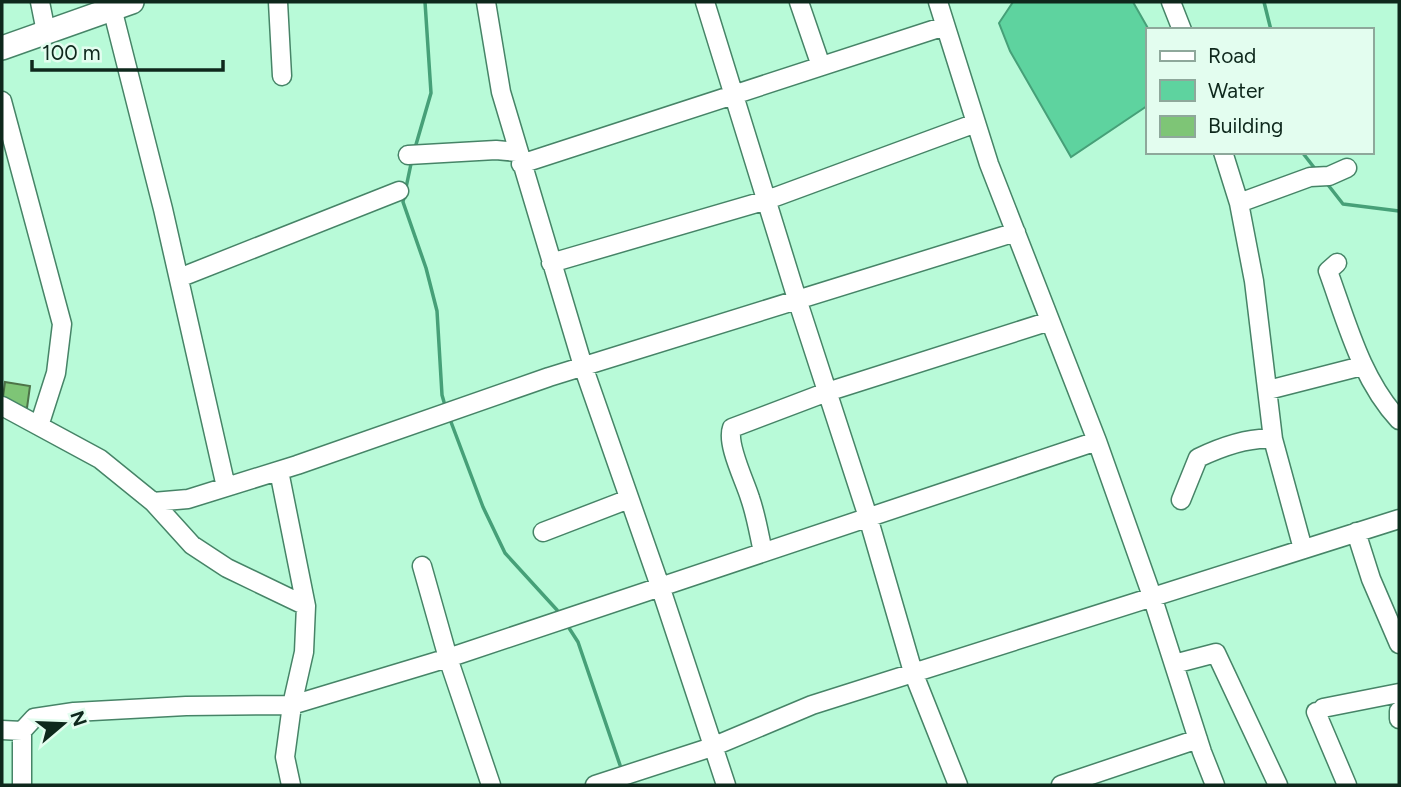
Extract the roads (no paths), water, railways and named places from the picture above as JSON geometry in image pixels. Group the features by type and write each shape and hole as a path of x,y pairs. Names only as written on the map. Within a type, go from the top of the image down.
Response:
{"main road":[{"path":"2,48 122,5"}],"street":[{"path":"40,2 46,32"},
{"path":"278,2 282,76"},
{"path":"485,2 501,92 551,263 583,366 726,785"},
{"path":"705,2 868,517 913,672 958,785"},
{"path":"799,2 821,66"},
{"path":"937,2 998,189 1097,441 1215,785"},
{"path":"1171,2 1180,28"},
{"path":"122,5 226,487"},
{"path":"408,155 496,150 519,158 733,94 945,26"},
{"path":"2,101 62,324 56,373 39,426"},
{"path":"551,263 766,200 976,123"},
{"path":"1224,154 1239,203 1254,281 1273,439 1303,549"},
{"path":"1239,203 1310,177 1329,176 1347,168"},
{"path":"179,278 399,191"},
{"path":"153,502 188,499 279,471 583,366 1016,232"},
{"path":"1336,263 1328,271 1362,366 1383,403 1399,420"},
{"path":"764,552 730,432 732,428 827,392 1050,321"},
{"path":"1268,390 1362,366"},
{"path":"2,406 100,459 153,502 192,545 227,568 306,606"},
{"path":"1181,500 1198,458 1217,449 1261,438 1273,439"},
{"path":"22,785 22,731 34,718 74,712 186,706 292,705 448,658 1097,441"},
{"path":"279,471 306,606 304,652 292,705 285,757 291,785"},
{"path":"543,532 629,499"},
{"path":"595,785 712,747 812,705 1399,519"},
{"path":"1356,532 1371,579 1399,644"},
{"path":"422,566 448,658 491,785"},
{"path":"1174,664 1216,653 1278,785"},
{"path":"1347,785 1319,710 1399,693"},
{"path":"1399,711 1399,719"},
{"path":"2,730 22,731"},
{"path":"1061,785 1198,739"}],"water":[{"path":"1013,2 1133,2 1148,28 1146,107 1071,157 1010,51 999,23"}],"waterway":[{"path":"415,148 431,93 425,2"},
{"path":"1264,2 1270,28"},
{"path":"1304,154 1316,170"},
{"path":"412,159 403,202 426,268 437,311 444,402"},
{"path":"1325,181 1343,204 1399,211"},
{"path":"451,422 483,507 505,553 557,610"},
{"path":"569,628 578,642 620,765"}]}
